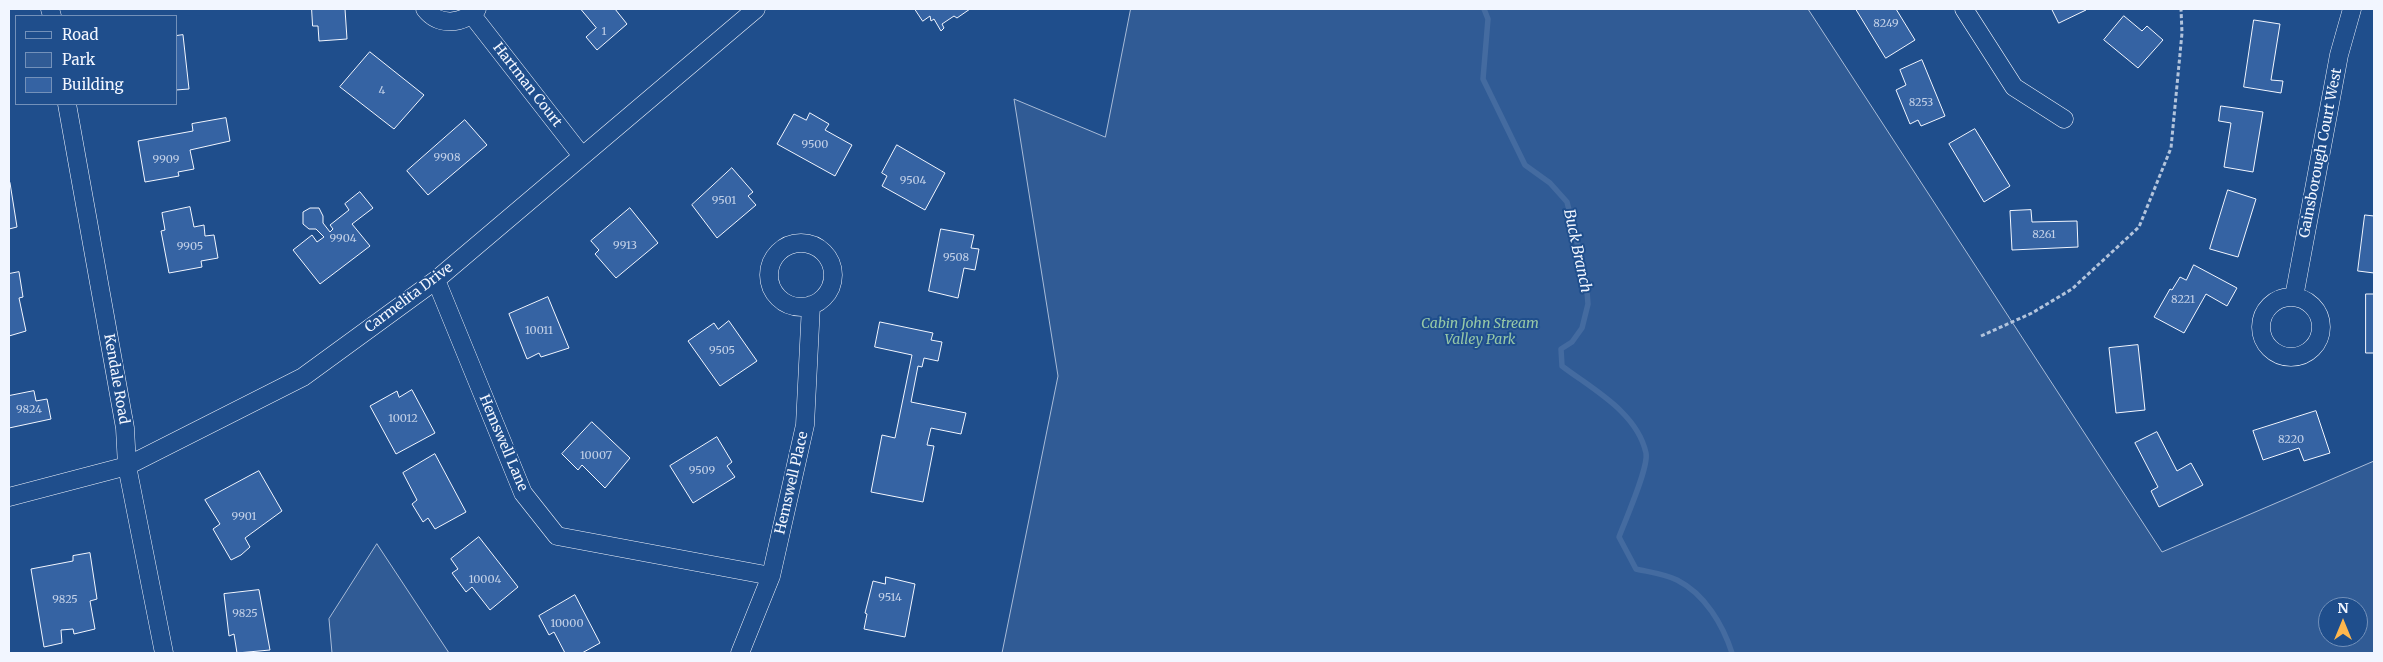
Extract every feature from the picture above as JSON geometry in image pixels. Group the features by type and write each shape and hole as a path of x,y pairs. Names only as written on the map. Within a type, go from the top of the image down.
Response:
{"street":[{"name":"Hartman Court","path":"426,9 437,18 446,21 464,19 475,12 582,156"},
{"name":"Carmelita Drive","path":"9,497 127,466 303,377 436,280 756,9"},
{"path":"1964,9 2014,87 2064,119"},
{"name":"Gainsborough Court West","path":"2294,297 2339,55 2352,9"},
{"name":"Kendale Road","path":"67,105 125,428 127,466 164,653"},
{"name":"Hemswell Lane","path":"436,280 523,493 557,536 771,576"},
{"name":"Hemswell Place","path":"740,653 771,576 805,426 811,305"}],"path":[{"path":"1981,336 2032,313 2072,289 2139,227 2171,148 2182,33 2181,9"}],"green space":[{"name":"Cabin John Stream Valley Park","path":"1131,9 1808,9 2162,552 2374,461 2374,653 1002,653 1058,376 1014,99 1105,137"},
{"path":"377,544 449,653 332,653 329,619"}],"building":[{"path":"312,9 345,9 347,39 319,41 318,26 313,26"},
{"path":"581,9 615,9 627,24 597,50 586,37 596,28"},
{"path":"915,9 970,9 957,18 954,16 942,24 944,28 941,31 934,19 931,21 930,16 923,21"},
{"path":"1856,9 1896,9 1915,40 1886,58"},
{"path":"2052,9 2085,9 2086,10 2059,23"},
{"path":"2124,16 2142,31 2147,26 2163,40 2138,68 2104,40"},
{"path":"2254,20 2280,24 2271,80 2283,81 2281,93 2244,87"},
{"path":"183,35 189,89 178,90 178,36"},
{"path":"370,52 424,95 394,129 340,87"},
{"path":"1922,60 1945,116 1921,126 1918,120 1910,124 1896,90 1906,85 1900,70"},
{"path":"2221,106 2263,112 2253,172 2224,167 2231,123 2219,121"},
{"path":"810,113 829,124 825,130 852,145 835,176 777,144 794,114 806,120"},
{"path":"226,118 230,141 190,150 194,169 178,172 179,176 145,182 138,141 193,131 192,124"},
{"path":"465,120 487,145 428,195 407,171"},
{"path":"1975,129 2010,186 1984,202 1949,144"},
{"path":"897,145 945,173 925,210 882,186 887,176 882,173"},
{"path":"732,168 753,192 748,196 756,205 717,238 692,205"},
{"path":"9,184 17,227 9,229"},
{"path":"2228,190 2256,199 2238,257 2210,249"},
{"path":"360,192 373,208 352,224 370,246 320,284 293,250 312,235 317,242 324,237 316,229 309,229 303,224 303,212 310,208 319,208 323,216 323,223 330,232 333,229 330,225 349,210 345,204"},
{"path":"190,207 194,227 204,225 205,236 214,235 218,258 201,261 202,267 169,273 161,231 165,230 162,213"},
{"path":"630,208 658,243 616,278 595,254 599,250 591,241"},
{"path":"2031,210 2032,222 2077,221 2078,247 2012,250 2010,211"},
{"path":"2365,215 2374,216 2374,273 2358,271"},
{"path":"941,229 974,235 971,248 979,249 975,270 964,268 958,298 929,291"},
{"path":"2194,265 2237,288 2227,306 2206,294 2184,333 2154,317 2170,289 2172,290 2180,277 2186,280"},
{"path":"19,272 23,297 19,298 26,331 9,336 9,274"},
{"path":"2366,294 2374,294 2374,353 2366,353"},
{"path":"548,297 569,348 541,357 539,353 527,359 509,314"},
{"path":"729,321 757,361 720,386 688,341 714,323 718,329"},
{"path":"880,322 933,333 931,340 942,342 938,361 924,358 922,367 918,366 911,402 966,413 961,434 931,428 927,445 934,446 923,502 871,492 882,435 895,438 912,355 875,347"},
{"path":"2138,345 2145,410 2116,413 2109,348"},
{"path":"412,390 435,433 396,454 370,406 397,391 399,397"},
{"path":"34,391 36,401 47,399 51,419 9,428 9,396"},
{"path":"2316,411 2330,453 2304,461 2299,448 2263,460 2253,431"},
{"path":"592,422 630,458 605,488 582,465 578,470 562,454"},
{"path":"2157,432 2177,471 2191,463 2203,485 2159,507 2151,491 2158,487 2135,443"},
{"path":"717,437 732,462 727,466 735,477 693,503 670,466"},
{"path":"435,454 466,512 435,529 428,518 423,522 412,504 417,500 403,473"},
{"path":"259,471 282,511 245,538 250,547 241,555 231,560 213,529 220,524 205,500"},
{"path":"479,537 518,587 490,610 472,587 466,592 452,573 458,569 451,559"},
{"path":"90,553 97,599 90,601 95,629 74,634 73,629 61,630 62,643 44,647 31,569 73,561 73,556"},
{"path":"886,577 915,584 905,637 864,629 867,614 865,613 873,581 885,584"},
{"path":"259,590 270,650 237,653 234,634 229,636 224,594"},
{"path":"575,595 600,643 582,653 565,653 554,632 549,635 539,616"}],"waterway":[{"name":"Buck Branch","path":"1484,9 1488,19 1483,79 1525,165 1550,183 1567,202 1586,278 1588,304 1582,328 1572,342 1561,349 1562,366 1612,403 1623,414 1641,438 1646,453 1644,470 1619,537 1636,569 1672,578 1696,593 1712,611 1724,632 1732,653"}]}
